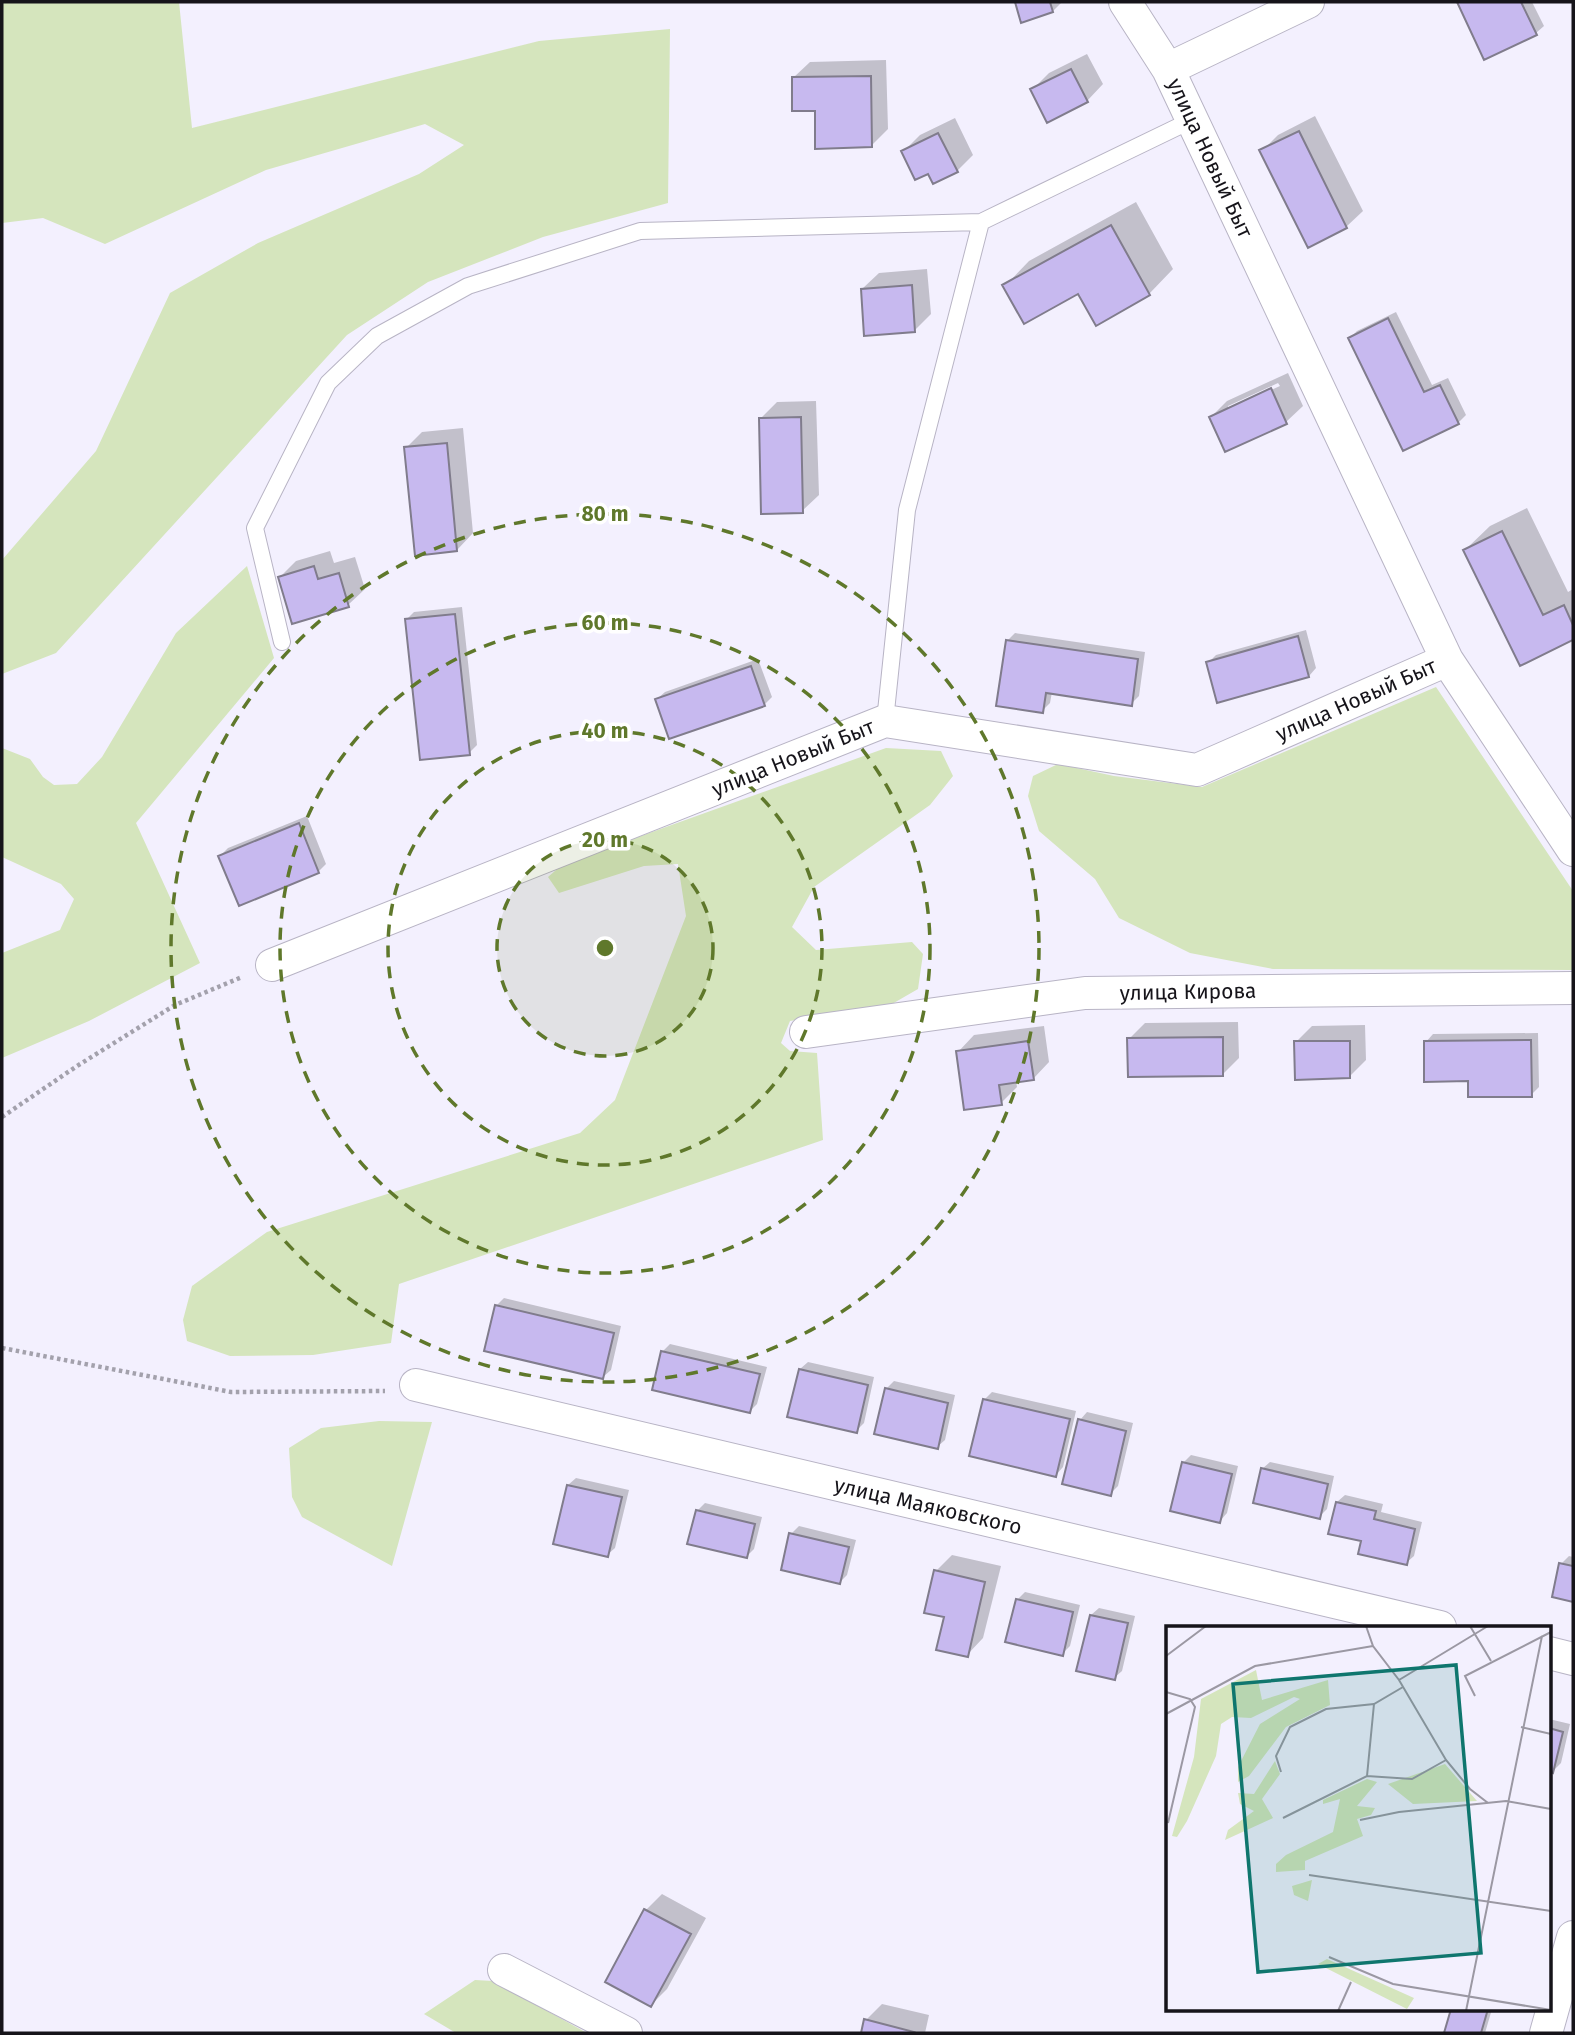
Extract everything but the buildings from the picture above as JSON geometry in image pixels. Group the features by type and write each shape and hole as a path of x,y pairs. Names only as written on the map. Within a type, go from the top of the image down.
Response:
{"street":[{"name":"улица Новый Быт","path":"1125,2 1168,69 1447,660 1573,850"},
{"path":"1168,69 1308,2"},
{"name":"улица Новый Быт","path":"272,965 884,721 1196,770 1447,660"},
{"name":"улица Кирова","path":"806,1032 1085,993 1573,988"},
{"name":"улица Маяковского","path":"416,1385 1436,1626"},
{"path":"1550,1653 1573,1659"},
{"path":"1546,2033 1573,1937"},
{"path":"504,1970 626,2033"}],"lane":[{"path":"282,642 255,528 328,383 377,336 468,286 640,231 981,222 1192,120"},
{"path":"884,721 907,510 981,222"}],"path":[{"path":"2,1117 76,1066 175,1004 272,965"},
{"path":"2,1349 231,1392 378,1392 416,1385"}],"green space":[{"path":"2,2 179,2 192,128 539,41 670,29 668,203 543,237 428,282 347,335 56,653 2,674 2,560 96,451 170,293 258,243 419,174 464,145 425,124 266,170 105,244 43,218 2,223"},
{"path":"247,566 274,658 136,823 200,963 89,1021 2,1058 2,953 60,930 74,899 61,884 2,857 2,748 30,759 43,777 54,785 77,784 102,757 176,633"},
{"path":"1436,687 1573,891 1573,970 1273,969 1190,953 1119,918 1095,879 1039,831 1028,796 1033,776 1058,764 1114,776 1202,787"},
{"path":"886,748 941,751 953,776 930,805 814,887 792,927 816,950 912,942 923,954 918,989 892,1004 790,1021 781,1043 790,1051 817,1053 823,1140 399,1284 391,1343 313,1355 230,1356 187,1341 183,1320 192,1286 267,1232 580,1133 615,1100 686,916 678,864 644,866 559,893 548,877 563,864"},
{"path":"379,1421 432,1422 392,1566 302,1517 292,1497 289,1448 321,1428"},
{"path":"475,1980 493,1981 587,2033 456,2033 424,2014"}]}
